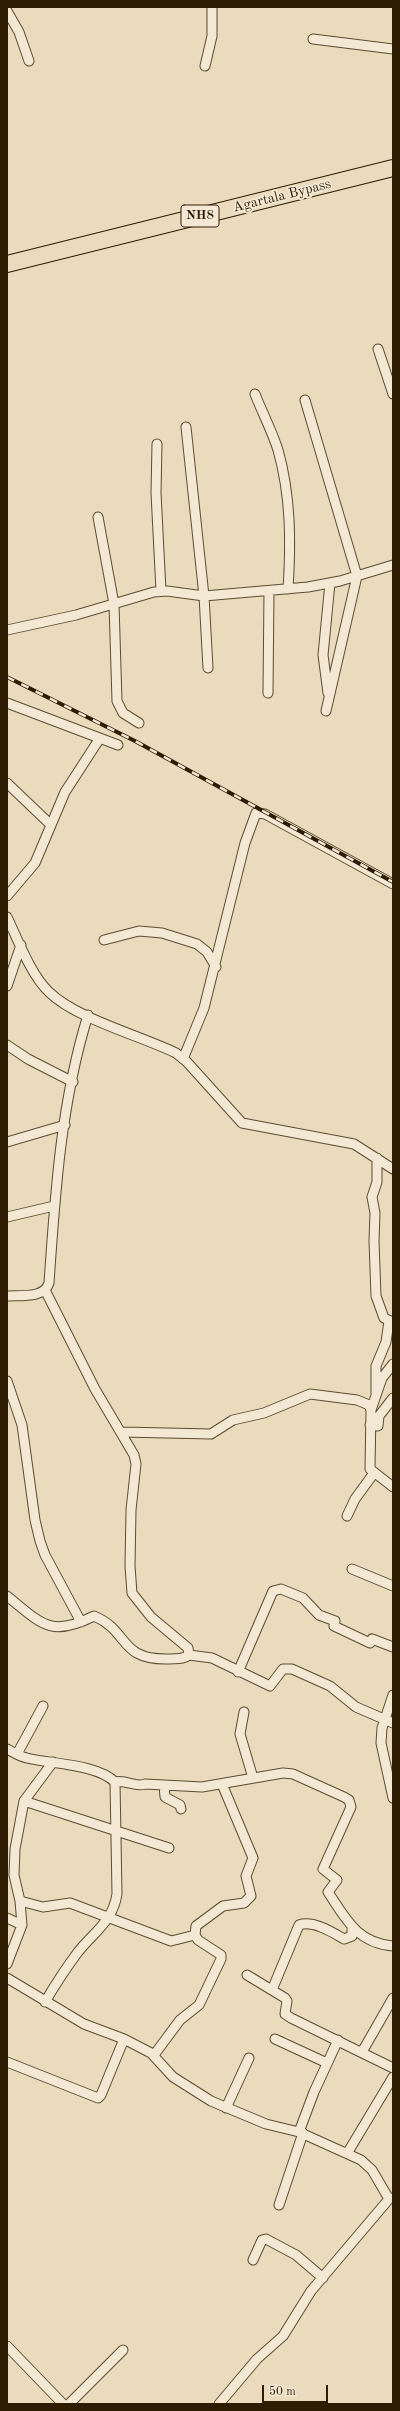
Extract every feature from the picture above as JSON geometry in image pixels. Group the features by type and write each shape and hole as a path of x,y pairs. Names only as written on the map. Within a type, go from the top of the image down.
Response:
{"highway":[{"name":"Agartala Bypass","path":"7,264 393,168"}],"street":[{"path":"205,66 212,36 212,7"},
{"path":"7,11 20,32 29,61"},
{"path":"313,39 393,49"},
{"path":"378,349 393,394"},
{"path":"255,394 278,450 284,480 291,534 288,589"},
{"path":"305,400 357,576 326,711"},
{"path":"186,427 204,596 208,668"},
{"path":"157,444 156,493 161,592"},
{"path":"98,517 114,604 117,701 123,713 139,723"},
{"path":"7,630 53,620 145,594 161,592 204,596 288,589 330,583 393,565"},
{"path":"329,696 323,655 330,583"},
{"path":"268,693 269,591"},
{"path":"7,703 118,745"},
{"path":"7,896 35,863 65,792 100,738"},
{"path":"7,783 51,825"},
{"path":"183,1059 198,1027 216,967 245,842 256,813 265,814 393,884"},
{"path":"7,917 39,980 49,992 73,1008 162,1046 183,1059 242,1123 354,1144 393,1169"},
{"path":"104,940 139,931 162,933 197,944 207,952 216,967"},
{"path":"7,986 21,945"},
{"path":"7,1296 39,1294 45,1290 48,1283 54,1206 65,1125 80,1040 88,1015"},
{"path":"7,1045 28,1059 73,1082"},
{"path":"7,1142 65,1125"},
{"path":"376,1394 376,1366 386,1342 391,1321 382,1315 376,1296 374,1241 376,1213 372,1197 377,1182 377,1158"},
{"path":"7,1217 54,1206"},
{"path":"45,1290 95,1389 130,1445 136,1464 131,1510 130,1566 132,1593 151,1617 188,1648 189,1654"},
{"path":"393,1364 382,1378 371,1410 369,1462 370,1469 393,1487"},
{"path":"7,1380 22,1425 35,1520 40,1541 45,1554 81,1622"},
{"path":"122,1432 211,1434 233,1420 264,1413 310,1394 357,1400 369,1405 371,1410"},
{"path":"370,1425 378,1426 379,1416 393,1398"},
{"path":"347,1516 355,1499 374,1473"},
{"path":"352,1569 393,1586"},
{"path":"238,1672 273,1591 281,1589 306,1600 319,1615 335,1621 334,1626 344,1633 370,1643 372,1639 393,1647"},
{"path":"7,1596 35,1617 52,1626 62,1628 94,1616 103,1620 119,1634 130,1650 137,1654 156,1659 185,1658 189,1654"},
{"path":"189,1654 212,1658 238,1672 270,1686 283,1669 292,1669 330,1686 356,1707 389,1722"},
{"path":"393,1696 389,1722 381,1744 391,1777 393,1798"},
{"path":"17,1754 43,1706"},
{"path":"244,1712 240,1734 253,1778"},
{"path":"7,1749 27,1758 53,1762 108,1775 115,1782 117,1894 114,1908 109,1919 79,1951 45,2002"},
{"path":"7,1964 22,1925 20,1901 14,1875 11,1848 24,1801 53,1762"},
{"path":"115,1782 121,1781 138,1786 145,1784 202,1787 283,1773 293,1774 349,1800 351,1807 323,1869 337,1880 328,1892 352,1929 372,1941 393,1946"},
{"path":"154,2055 180,2020 199,2005 209,1982 222,1959 221,1955 198,1940 195,1935 196,1926 223,1906 244,1903 251,1896 246,1876 253,1858 222,1784"},
{"path":"164,1786 165,1797 180,1805 181,1809"},
{"path":"24,1801 169,1848"},
{"path":"20,1901 43,1907 70,1903 109,1919 171,1941 176,1941 195,1935"},
{"path":"7,1918 22,1925"},
{"path":"272,1990 299,1925 305,1923 321,1928 344,1939 352,1936 352,1929"},
{"path":"247,1975 287,2000 285,2014 393,2068"},
{"path":"7,1978 84,2024 124,2039 154,2055 173,2077 226,2108 266,2124 301,2132 348,2152 361,2160 372,2170 391,2198 302,2304 284,2336 257,2359 219,2404"},
{"path":"362,2052 393,1998"},
{"path":"7,2062 98,2098 124,2039"},
{"path":"275,2040 327,2063"},
{"path":"279,2205 301,2132 327,2063 338,2040"},
{"path":"226,2108 249,2058"},
{"path":"348,2152 393,2077"},
{"path":"253,2260 262,2240 266,2239 296,2255 323,2278"},
{"path":"7,2346 63,2404"},
{"path":"69,2404 123,2350"}],"railway":[{"path":"7,677 135,741 393,882"}]}
